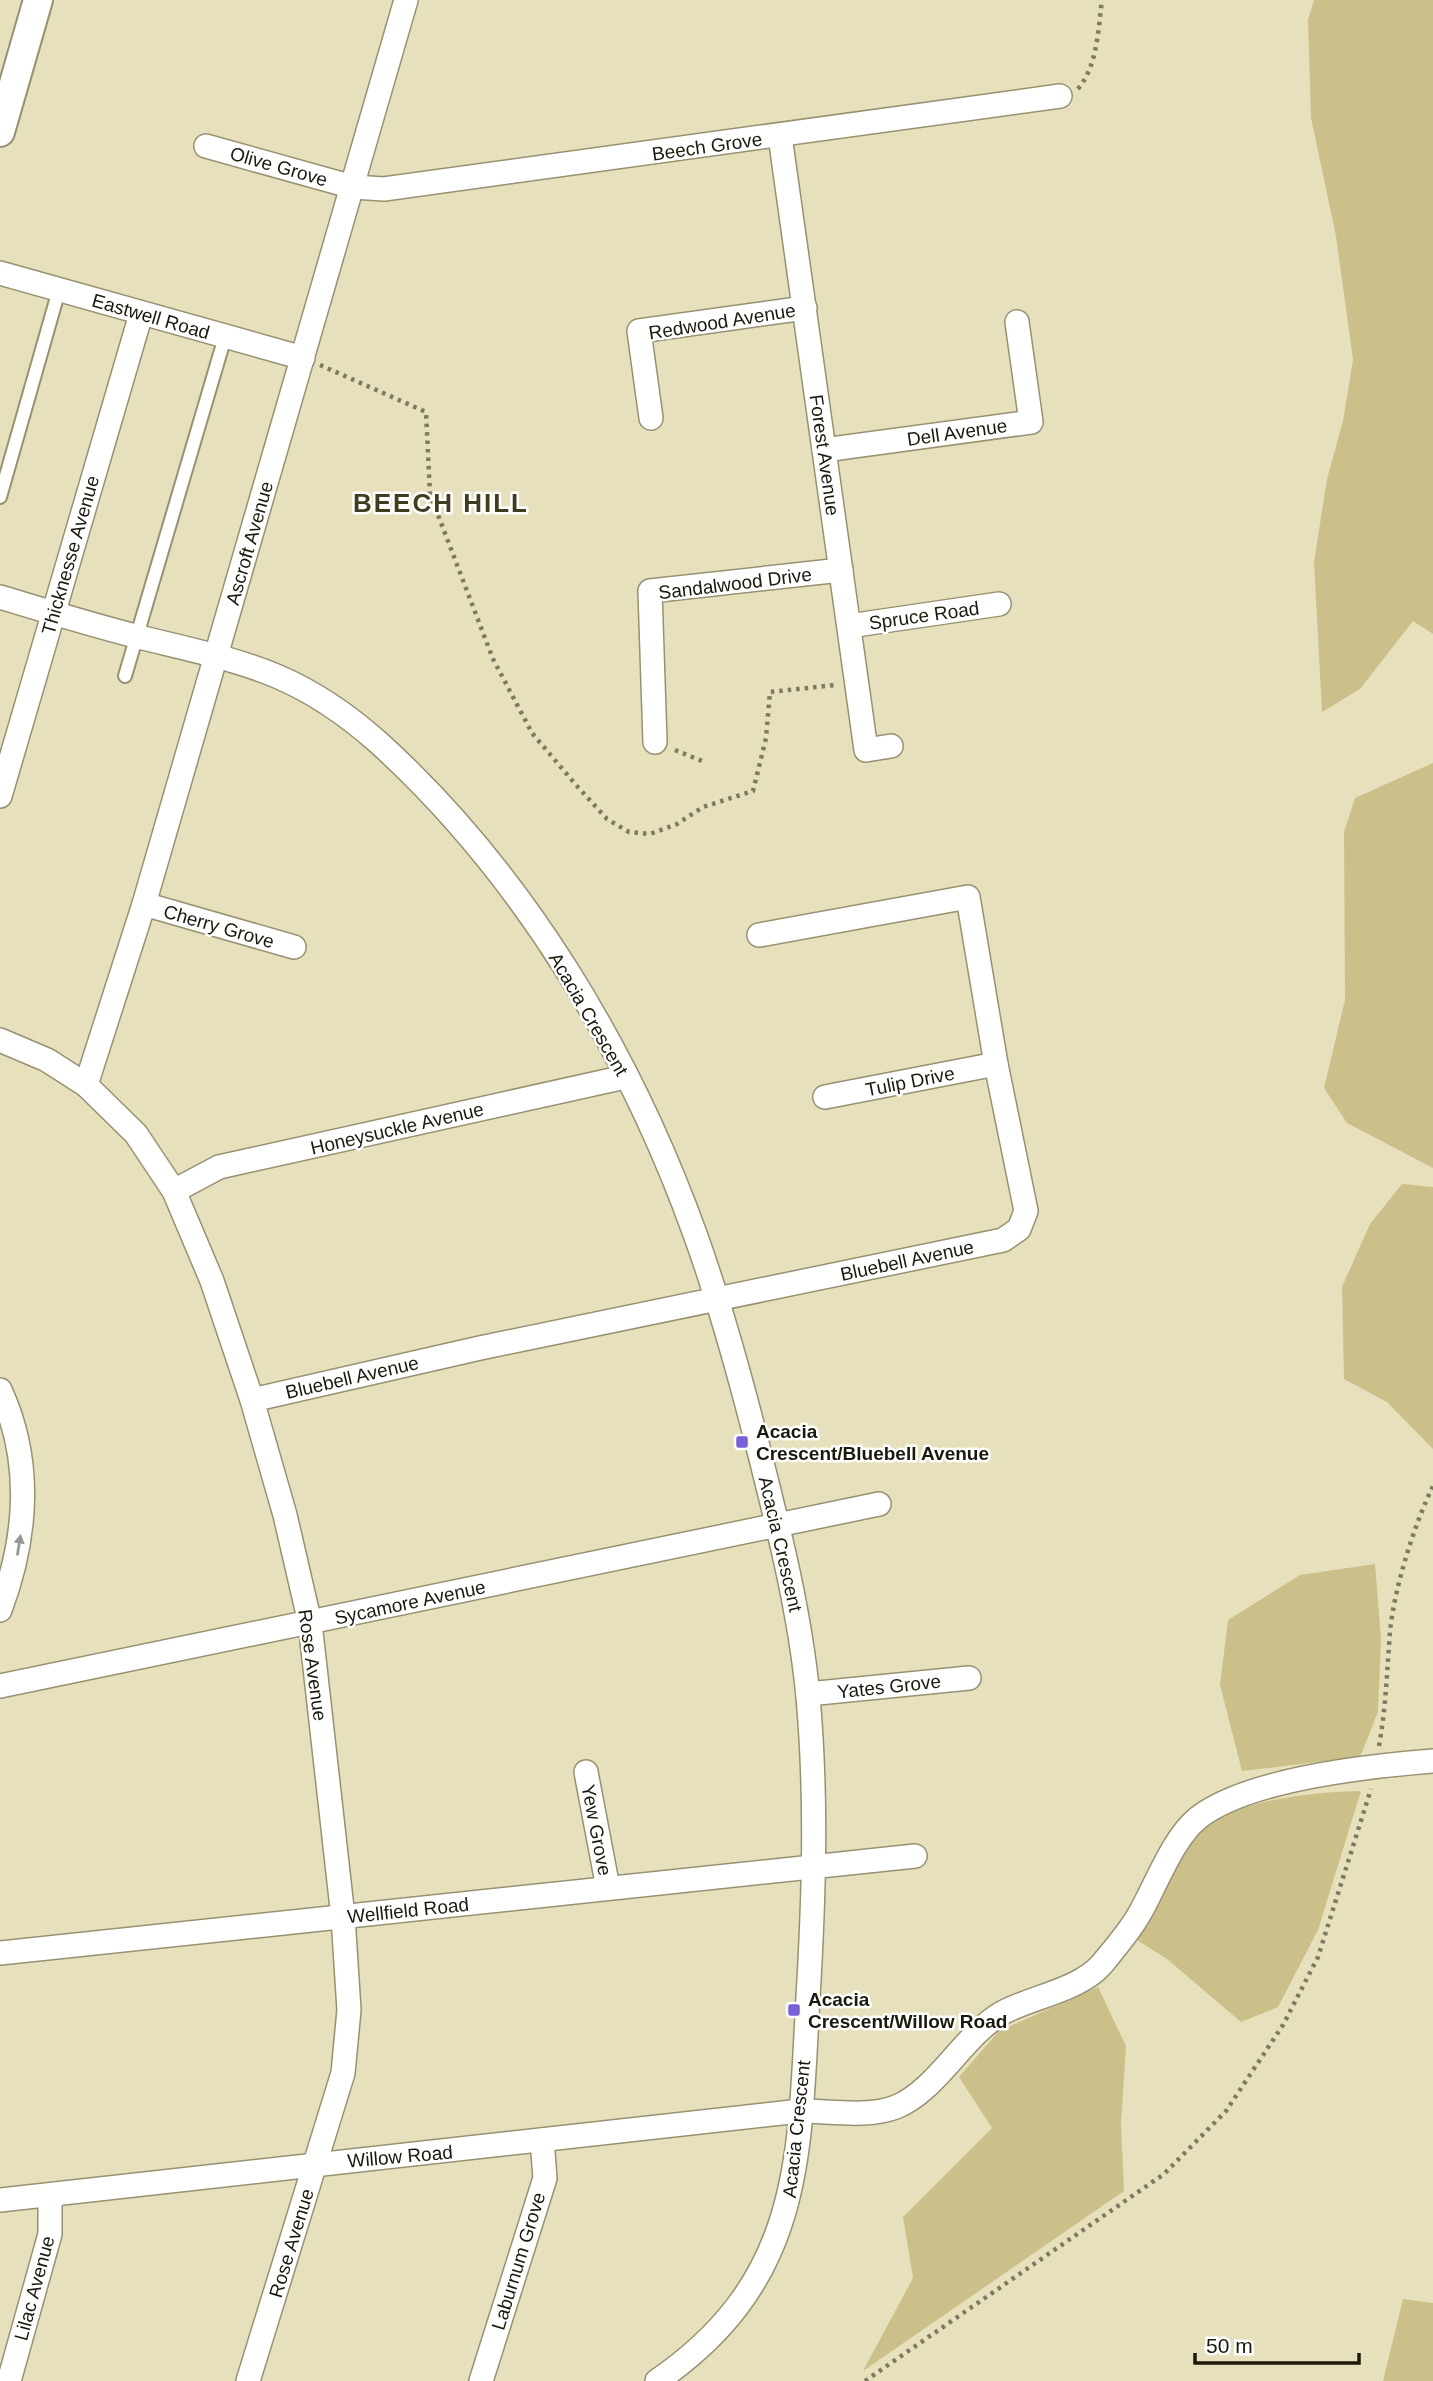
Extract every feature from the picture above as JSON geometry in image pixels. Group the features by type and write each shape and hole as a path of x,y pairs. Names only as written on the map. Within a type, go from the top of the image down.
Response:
{"street":[{"path":"0,132 38,0"},
{"name":"Ascroft Avenue","path":"86,1085 144,904 406,0"},
{"name":"Beech Grove","path":"353,187 384,190 1060,96"},
{"name":"Forest Avenue","path":"780,136 866,750 891,746"},
{"name":"Olive Grove","path":"206,146 353,187"},
{"name":"Eastwell Road","path":"0,273 303,358"},
{"name":"Redwood Avenue","path":"651,418 639,331 804,308"},
{"name":"Thicknesse Avenue","path":"0,796 141,314"},
{"name":"Dell Avenue","path":"824,450 1031,422 1017,322"},
{"name":"Sandalwood Drive","path":"654,742 650,591 841,570"},
{"name":"Acacia Crescent","path":"0,597 138,636 216,653 265,669 338,709 379,744 422,786 487,859 554,951 590,1010 625,1077 695,1234 778,1525 797,1608 808,1694 816,1866 800,2111 790,2201 769,2255 736,2308 713,2335 657,2381"},
{"name":"Spruce Road","path":"849,626 999,604"},
{"name":"Bluebell Avenue","path":"252,1399 480,1348 1003,1240 1018,1229 1026,1211 996,1065 968,897 759,935"},
{"name":"Cherry Grove","path":"144,904 294,947"},
{"name":"Rose Avenue","path":"0,1040 47,1060 86,1085 136,1134 174,1191 212,1281 252,1399 285,1515 310,1623 343,1917 349,2010 342,2073 248,2381"},
{"name":"Tulip Drive","path":"825,1097 996,1065"},
{"name":"Honeysuckle Avenue","path":"174,1191 219,1167 625,1077"},
{"path":"0,1390 11,1415 20,1449 23,1487 22,1525 16,1560 0,1610"},
{"name":"Sycamore Avenue","path":"0,1686 879,1504"},
{"name":"Yates Grove","path":"808,1694 969,1678"},
{"name":"Willow Road","path":"0,2200 800,2111 868,2112 892,2109 912,2100 1001,2013 1058,1990 1099,1967 1139,1915 1174,1850 1197,1819 1241,1793 1375,1765 1433,1761"},
{"name":"Yew Grove","path":"586,1772 608,1888"},
{"name":"Wellfield Road","path":"0,1953 915,1856"},
{"name":"Laburnum Grove","path":"481,2381 545,2178 542,2140"},
{"name":"Lilac Avenue","path":"9,2381 50,2234 50,2195"}],"lane":[{"path":"0,498 59,290"},
{"path":"125,676 225,337"}],"path":[{"path":"1060,96 1077,90 1086,79 1095,52 1102,0"},
{"path":"303,358 426,412 430,494 493,659 533,733 607,819 629,832 650,834 677,824 703,807 753,791 766,738 771,692 857,683"},
{"path":"654,742 702,761"},
{"path":"866,2381 1164,2174 1226,2110 1283,2025 1318,1957 1346,1874 1375,1765 1388,1696 1390,1629 1407,1559 1433,1486"}],"shaded area":[{"path":"1314,0 1433,0 1433,634 1413,621 1360,689 1322,712 1314,562 1327,479 1343,421 1353,360 1336,236 1311,118 1308,20"},
{"path":"1433,763 1433,1168 1347,1123 1324,1088 1345,1000 1344,832 1355,798"},
{"path":"1402,1184 1433,1187 1433,1449 1387,1402 1344,1379 1342,1287 1370,1224"},
{"path":"1375,1564 1381,1639 1378,1712 1360,1757 1242,1771 1220,1685 1228,1620 1300,1575"},
{"path":"1361,1791 1318,1930 1278,2007 1241,2022 1167,1959 1132,1937 1179,1859 1202,1831 1214,1822 1246,1807 1265,1802 1305,1795"},
{"path":"1098,1987 1126,2046 1121,2124 1124,2191 863,2371 913,2278 903,2217 992,2128 959,2077 999,2031"},
{"path":"1403,2299 1433,2303 1433,2381 1383,2381"}],"place":[{"name":"Acacia Crescent/Bluebell Avenue","path":"742,1442"},
{"name":"Acacia Crescent/Willow Road","path":"794,2010"}],"district":[{"name":"BEECH HILL","path":"441,503"}]}
